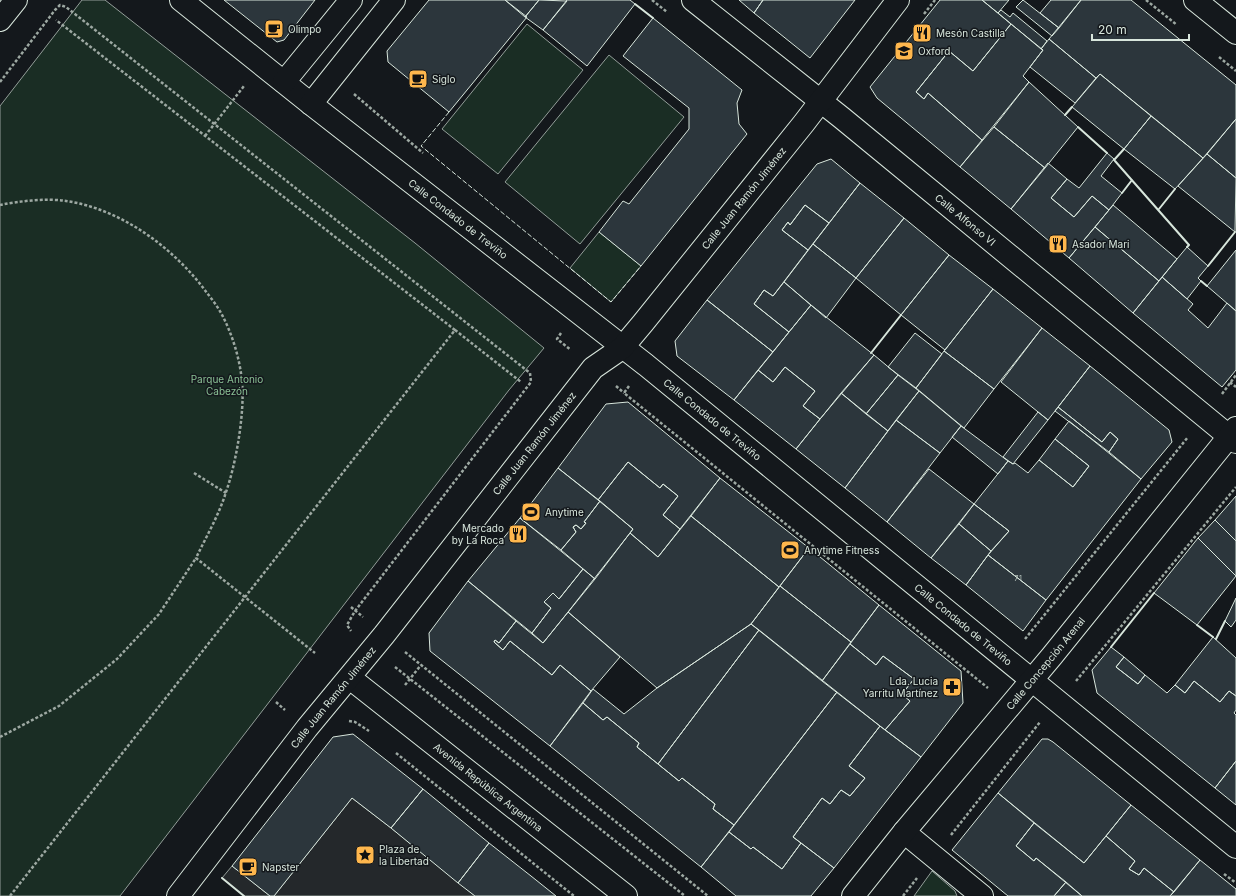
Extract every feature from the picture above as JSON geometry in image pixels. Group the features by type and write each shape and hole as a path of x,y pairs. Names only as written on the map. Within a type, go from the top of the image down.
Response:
{"street":[{"path":"0,20 16,0"},
{"name":"Calle Condado de Treviño","path":"181,0 311,104 622,348 646,365 1030,680 1236,846"},
{"path":"284,82 351,0"},
{"path":"311,104 394,0"},
{"name":"Calle Alfonso VI","path":"693,0 1234,435"},
{"name":"Calle Juan Ramón Jiménez","path":"178,896 307,728 350,678 594,368 622,348 804,123 898,0"},
{"path":"1195,0 1236,33"},
{"name":"Calle Concepción Arenal","path":"853,896 904,832 1030,680 1052,656 1234,435"},
{"name":"Avenida República Argentina","path":"350,678 626,896"},
{"path":"904,832 982,896"}],"path":[{"path":"0,82 60,5 530,373 532,378 531,382 355,611 347,625 350,630 373,649 685,896"},
{"path":"56,20 522,382"},
{"path":"206,136 241,90"},
{"path":"353,90 354,96 428,157"},
{"path":"0,205 16,202 66,201 98,210 131,223 165,247 198,281 221,312 234,346 242,382 241,421 236,456 226,493 196,558 159,614 117,659 59,706 0,737"},
{"path":"10,896 455,330"},
{"path":"624,393 646,365"},
{"path":"1230,382 1236,387"},
{"path":"615,385 1036,726"},
{"path":"1007,661 1190,435"},
{"path":"194,473 226,493"},
{"path":"1078,678 1236,487"},
{"path":"196,558 315,653"},
{"path":"407,654 708,896"},
{"path":"903,896 1039,723"},
{"path":"395,752 574,896"}],"green space":[{"name":"Parque Antonio Cabezón","path":"82,0 105,0 415,243 544,348 509,390 120,896 0,896 0,106"},
{"path":"527,24 583,70 498,174 442,129"},
{"path":"609,55 684,117 580,244 505,182"},
{"path":"599,232 641,266 611,302 570,268"},
{"path":"932,871 955,891 957,896 914,896"}],"shaded area":[{"name":"Plaza de la Libertad","path":"352,798 391,828 475,896 274,896"},
{"path":"232,866 270,896 244,896 222,878"}],"building":[{"path":"224,0 315,0 284,40 277,42"},
{"path":"429,0 505,0 527,17 449,112 388,62 387,51"},
{"path":"505,0 539,0 525,17"},
{"path":"539,0 567,1 543,30 525,17"},
{"path":"567,0 630,0 635,4 587,66 543,30"},
{"path":"739,0 763,0 754,13"},
{"path":"763,0 855,0 810,58 754,13"},
{"path":"940,0 982,0 1011,24 973,71 949,51 916,92 924,99 928,93 982,140 960,167 877,98 870,87"},
{"path":"982,0 1009,0 998,13"},
{"path":"1023,0 1059,28 1052,36 1016,7"},
{"path":"1051,0 1081,0 1059,28 1040,13"},
{"path":"1081,0 1131,0 1236,85 1236,119 1203,158 1100,74 1096,78 1049,39"},
{"path":"1001,10 1010,17 1013,13 1047,41 1041,49 998,13"},
{"path":"653,18 742,90 737,103 739,124 747,134 641,266 599,232 623,201 629,204 689,129 689,108 623,56"},
{"path":"1011,24 1043,50 1023,76 1029,82 982,140 928,93 924,99 916,92 949,51 973,71"},
{"path":"1049,39 1096,78 1075,103 1030,67 1043,50 1041,49"},
{"path":"1100,74 1151,116 1124,149 1072,107"},
{"path":"1029,82 1078,127 1045,168 994,127"},
{"path":"1151,116 1203,158 1175,189 1124,149"},
{"path":"1236,119 1236,178 1207,154"},
{"path":"994,127 1045,168 1011,209 960,167"},
{"path":"1107,153 1114,159 1101,176 1122,193 1109,210 1092,196 1074,217 1051,198 1067,179 1079,188"},
{"path":"1207,154 1236,178 1235,232 1178,186"},
{"path":"831,159 860,183 829,223 805,205 790,225 788,222 782,230 808,250 773,296 764,290 754,304 789,332 773,352 707,300 817,164"},
{"path":"1048,163 1067,179 1051,198 1074,217 1092,196 1109,210 1069,258 1011,209"},
{"path":"860,183 904,218 856,278 813,244"},
{"path":"805,205 829,223 808,250 782,230 788,222 790,225"},
{"path":"1113,205 1177,259 1159,281 1095,227"},
{"path":"904,218 949,255 901,315 856,278"},
{"path":"1095,227 1159,281 1133,313 1069,258"},
{"path":"813,244 856,278 826,318 784,282"},
{"path":"1187,247 1208,266 1198,278 1201,281 1187,299 1162,277"},
{"path":"1236,250 1236,311 1207,286"},
{"path":"949,255 993,289 945,350 901,315"},
{"path":"1162,277 1193,304 1188,310 1208,328 1227,303 1236,311 1236,370 1222,387 1133,313"},
{"path":"784,282 811,305 789,332 754,304 764,290 773,296"},
{"path":"993,289 1042,328 994,389 944,351"},
{"path":"707,300 773,352 734,400 677,356 675,341"},
{"path":"811,305 874,355 820,419 803,406 815,391 785,367 773,382 758,370"},
{"path":"1042,328 1090,366 1048,420 1001,382"},
{"path":"915,333 942,354 916,388 888,367"},
{"path":"944,351 994,389 964,428 916,388"},
{"path":"874,355 898,375 866,414 841,393"},
{"path":"1090,366 1169,430 1172,442 1141,479 1109,452 1118,439 1110,432 1102,442 1058,407"},
{"path":"785,367 815,391 803,406 820,419 796,449 734,400 758,370 773,382"},
{"path":"898,375 919,391 888,431 866,414"},
{"path":"919,391 961,426 940,453 896,420"},
{"path":"841,393 888,431 845,488 796,449"},
{"path":"628,402 720,478 680,529 663,515 678,496 663,484 660,488 628,462 598,500 558,468 606,404"},
{"path":"1058,407 1102,442 1110,432 1118,439 1109,452 1055,411"},
{"path":"1038,412 1048,420 1013,464 1003,457"},
{"path":"896,420 940,453 887,522 845,488"},
{"path":"1069,421 1141,479 1046,600 988,555 1009,531 974,504 1008,461 1013,464 1015,463 1028,473 1039,460 1073,487 1089,466 1055,439"},
{"path":"961,426 1008,461 998,474 952,437"},
{"path":"1055,439 1089,466 1073,487 1039,460"},
{"path":"628,462 660,488 663,484 678,496 663,515 680,529 658,557 630,533 633,529 598,500"},
{"path":"558,468 600,501 584,522 586,523 581,529 576,525 573,527 576,532 561,550 520,518"},
{"path":"929,469 974,504 931,558 887,522"},
{"path":"720,478 809,548 779,587 691,516"},
{"path":"1236,496 1236,541 1215,520"},
{"path":"600,501 633,529 595,579 561,550 576,532 573,527 576,525 581,529 586,523 584,522"},
{"path":"974,504 1009,531 991,551 959,524"},
{"path":"691,516 779,587 751,624 657,688 568,612 630,533 658,557"},
{"path":"520,518 583,569 559,599 553,593 544,602 551,608 532,633 468,581"},
{"path":"1215,520 1236,541 1236,576 1198,538"},
{"path":"959,524 991,551 966,585 931,558"},
{"path":"1198,538 1236,576 1197,625 1154,593"},
{"path":"809,548 879,605 851,642 780,586"},
{"path":"988,555 1046,600 1023,631 966,585"},
{"path":"583,569 595,579 543,643 532,633 551,608 544,602 553,593 559,599"},
{"path":"468,581 516,621 499,643 495,640 494,642 503,650 510,641 552,675 560,665 591,691 550,746 430,651 429,633"},
{"path":"780,586 851,642 822,681 751,624"},
{"path":"1236,598 1236,620 1231,627 1225,621"},
{"path":"879,605 961,671 963,703 921,757 885,730 910,701 902,694 914,679 883,656 876,665 850,644"},
{"path":"568,612 620,657 591,691 560,665 552,675 510,641 503,650 494,642 495,640 499,643 516,621 543,643"},
{"path":"751,624 759,630 658,764 637,747 639,743 607,717 603,720 583,703 593,689 624,714 657,688"},
{"path":"759,630 837,692 734,825 713,809 715,804 682,778 679,781 658,764"},
{"path":"1213,637 1236,658 1236,696 1229,691 1220,702 1194,681 1185,693 1175,685"},
{"path":"850,644 876,665 883,656 914,679 902,694 910,701 885,730 822,681"},
{"path":"1111,647 1124,657 1116,667 1138,684 1145,675 1167,693 1175,685 1185,693 1194,681 1220,702 1229,691 1236,696 1236,710 1234,713 1236,715 1236,761 1215,788 1097,693 1092,670"},
{"path":"1124,657 1145,675 1138,684 1116,667"},
{"path":"837,692 880,726 849,766 865,778 850,796 841,790 830,804 822,798 793,837 801,843 782,869 753,847 751,849 729,832"},
{"path":"583,703 603,720 607,717 639,743 637,747 679,781 682,778 715,804 713,809 734,825 701,867 550,746"},
{"path":"880,726 921,757 834,868 793,837 822,798 830,804 841,790 850,796 865,778 849,766"},
{"path":"353,734 423,789 391,828 352,798 274,896 270,896 232,866 333,737"},
{"path":"1042,739 1048,739 1053,742 1131,805 1084,863 998,793"},
{"path":"1236,761 1236,805 1215,788"},
{"path":"423,789 489,843 458,883 391,828"},
{"path":"998,793 1034,823 1016,846 1034,861 1036,858 1066,882 1054,896 1008,896 952,850"},
{"path":"1131,805 1200,860 1174,892 1144,868 1139,875 1129,869 1135,861 1106,836"},
{"path":"1034,823 1084,863 1106,836 1135,861 1129,869 1139,875 1144,868 1174,892 1170,896 1082,896 1036,858 1034,861 1016,846"},
{"path":"729,832 751,849 753,847 782,869 801,843 834,868 811,896 736,896 701,867"},
{"path":"489,843 556,896 475,896 458,883"},
{"path":"1200,860 1236,889 1236,896 1170,896"},
{"path":"1066,882 1082,896 1054,896"}],"fence":[{"path":"449,112 421,146 611,302 641,266"}],"wall":[{"path":"635,4 653,18"},
{"path":"1065,115 1072,107"},
{"path":"1078,127 1107,153"},
{"path":"1114,160 1124,149"},
{"path":"1115,161 1189,245 1187,247"},
{"path":"1122,193 1132,180"},
{"path":"1159,209 1175,189"},
{"path":"1208,266 1235,232"},
{"path":"1201,281 1207,286"},
{"path":"871,353 901,315"},
{"path":"1111,647 1154,593"},
{"path":"1216,639 1225,621"},
{"path":"1197,625 1213,637"},
{"path":"222,878 244,896"}],"place":[{"name":"Olimpo","path":"274,29"},
{"name":"Mesón Castilla","path":"922,33"},
{"name":"Oxford","path":"904,51"},
{"name":"Siglo","path":"418,79"},
{"name":"Asador Mari","path":"1058,244"},
{"name":"Anytime","path":"531,512"},
{"name":"Mercado by La Roca","path":"518,534"},
{"name":"Anytime Fitness","path":"790,550"},
{"name":"Lda. Lucia Yarritu Martínez","path":"952,687"},
{"name":"Plaza de la Libertad","path":"365,855"},
{"name":"Napster","path":"248,867"}]}
